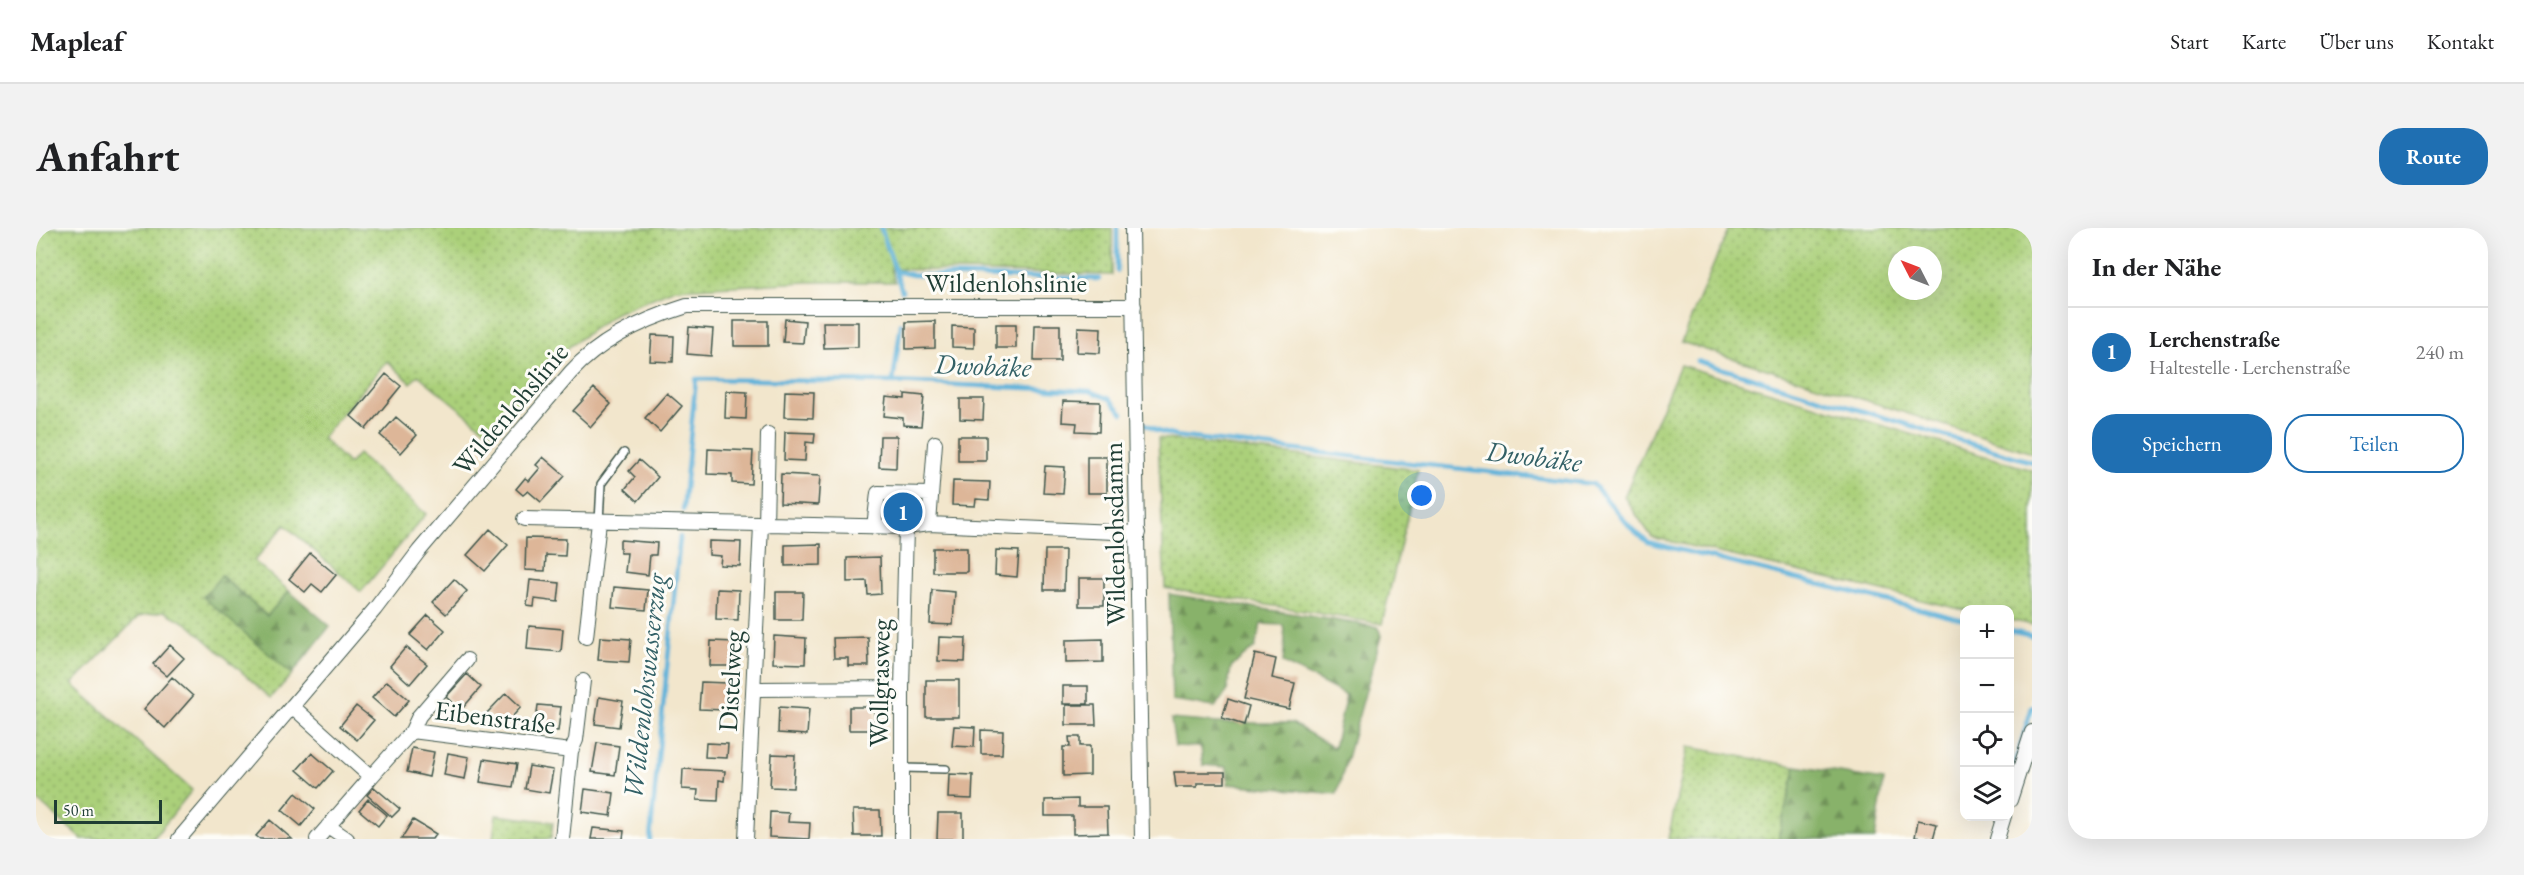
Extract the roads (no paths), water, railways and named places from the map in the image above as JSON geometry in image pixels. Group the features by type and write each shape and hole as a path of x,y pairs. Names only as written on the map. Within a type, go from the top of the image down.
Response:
{"street":[{"name":"Wildenlohsdamm","path":"1132,228 1142,839"},
{"name":"Wildenlohslinie","path":"179,839 375,609 419,551 583,359 597,348 662,314 687,306 1134,306"},
{"name":"Distelweg","path":"746,839 768,434"},
{"path":"929,525 935,443"},
{"path":"874,527 878,492 931,494"},
{"path":"524,519 874,527 929,525 1138,533"},
{"path":"586,637 599,522"},
{"name":"Wollgrasweg","path":"902,839 902,688 906,527"},
{"name":"Eibenstraße","path":"317,839 412,731 419,716 467,660"},
{"name":"Eibenstraße","path":"562,839 583,681"},
{"path":"754,689 902,688"},
{"path":"292,706 371,777"},
{"name":"Eibenstraße","path":"412,731 572,751"},
{"path":"2014,788 2032,732"},
{"path":"1997,839 2002,821"},
{"path":"328,826 347,839"}],"lane":[{"path":"599,522 601,484 624,453"},
{"path":"902,768 946,769"}],"waterway":[{"name":"Dwobäke","path":"881,228 902,291"},
{"path":"1117,228 1117,271"},
{"path":"895,271 913,275 1099,279"},
{"name":"Dwobäke","path":"901,324 893,382 1090,391 1110,399 1123,413"},
{"path":"1697,361 2032,462"},
{"name":"Wildenlohswasserzug","path":"683,510 696,379 893,382"},
{"name":"Dwobäke","path":"1141,422 1157,431 1175,436 1593,484 1632,529 1648,542 1960,619"},
{"name":"Wildenlohswasserzug","path":"650,839 680,537"},
{"name":"Dwobäke","path":"2014,632 2032,636"},
{"path":"2013,767 2032,707"}],"place":[{"name":"Lerchenstraße","path":"903,512"}]}
